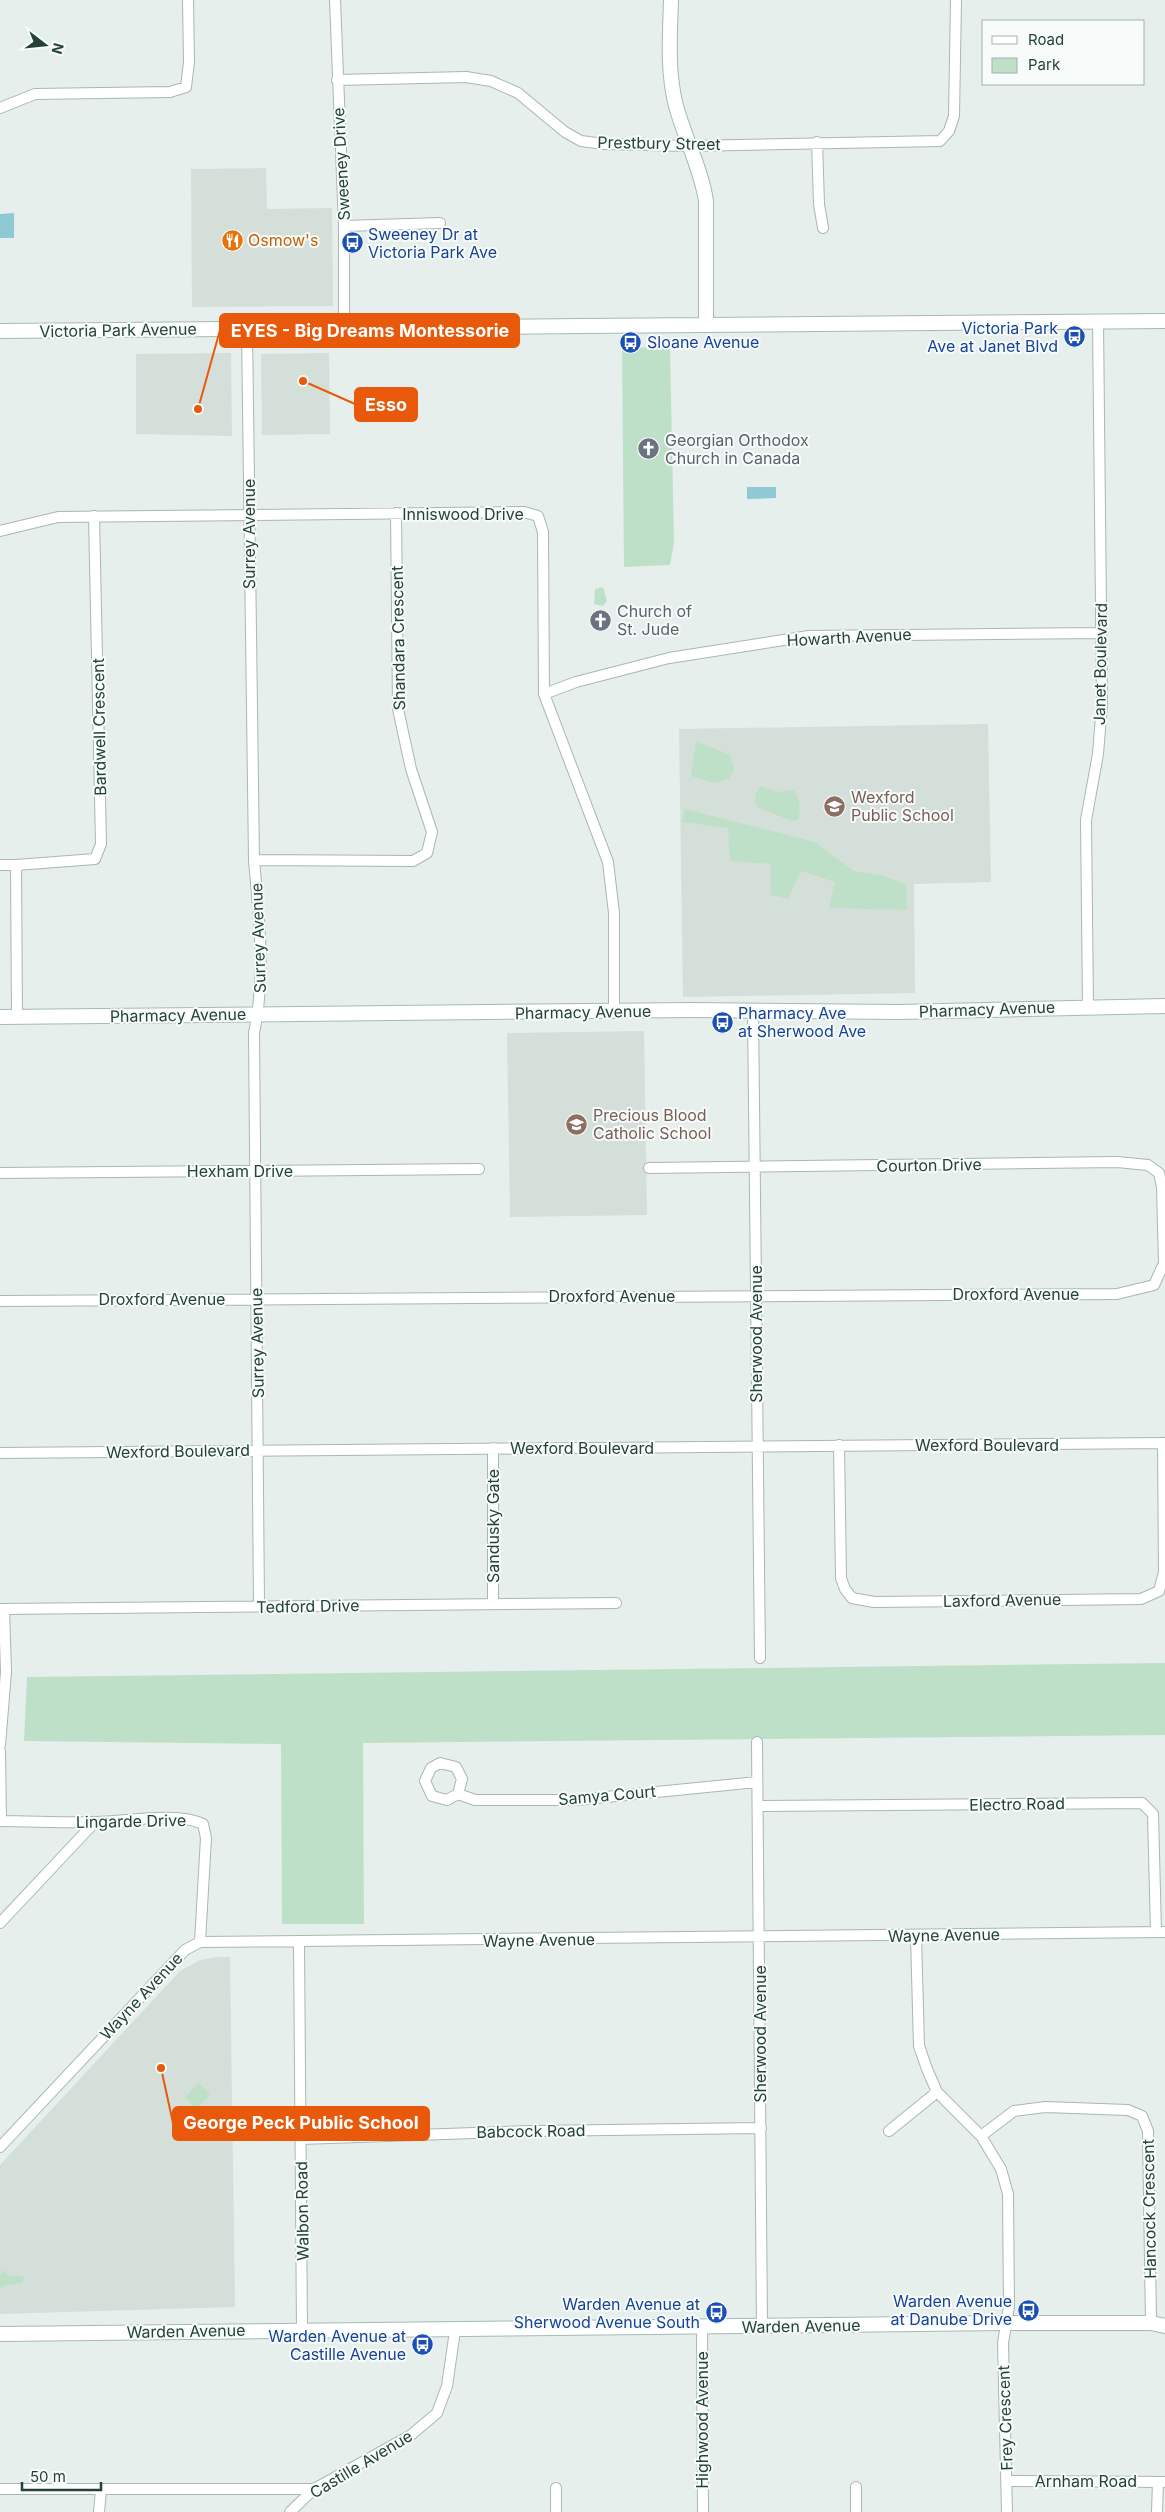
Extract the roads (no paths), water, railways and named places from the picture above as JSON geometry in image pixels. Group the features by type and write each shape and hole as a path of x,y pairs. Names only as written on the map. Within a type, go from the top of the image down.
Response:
{"main road":[{"path":"671,0 669,72 688,146 697,164 706,201 706,323"},
{"name":"Victoria Park Avenue","path":"0,331 247,330 706,323 1165,321"},
{"name":"Pharmacy Avenue","path":"0,1017 753,1010 899,1012 1165,1006"},
{"name":"Warden Avenue","path":"0,2334 302,2330 455,2331 1006,2323 1158,2325 1165,2320"}],"street":[{"path":"0,108 35,94 170,92 186,87 189,62 188,0"},
{"name":"Sweeney Drive","path":"335,0 344,226 344,328"},
{"name":"Prestbury Street","path":"337,80 466,76 483,80 518,93 565,132 581,141 604,144 688,146 940,141 949,131 954,116 956,0"},
{"path":"817,142 819,204 823,228"},
{"path":"344,226 440,223"},
{"name":"Janet Boulevard","path":"1088,1007 1086,820 1098,754 1102,704 1098,321"},
{"name":"Surrey Avenue","path":"247,330 254,860 260,928 261,992 254,1032 260,1606"},
{"name":"Inniswood Drive","path":"0,531 58,517 524,512 538,516 543,532 544,694 608,862 614,913 614,1012"},
{"name":"Shandara Crescent","path":"254,860 413,862 427,853 432,832 411,769 398,709 396,513"},
{"name":"Bardwell Crescent","path":"16,865 95,859 101,844 94,516"},
{"name":"Howarth Avenue","path":"544,694 576,682 669,658 809,636 1100,633"},
{"path":"0,865 16,865 17,1017"},
{"name":"Sherwood Avenue","path":"753,1010 760,1658"},
{"name":"Courton Drive","path":"649,1168 1117,1162 1148,1165 1159,1173 1162,1186 1163,1220"},
{"name":"Hexham Drive","path":"0,1174 479,1169"},
{"name":"Droxford Avenue","path":"0,1301 1117,1294 1154,1285 1164,1263 1163,1220"},
{"name":"Wexford Boulevard","path":"0,1453 839,1445 1164,1444"},
{"name":"Laxford Avenue","path":"839,1445 841,1578 845,1589 852,1598 874,1602 1141,1599 1159,1591 1164,1572 1164,1444"},
{"name":"Sandusky Gate","path":"493,1448 493,1604"},
{"name":"Tedford Drive","path":"2,1609 616,1603"},
{"path":"0,1745 6,1672 2,1609"},
{"name":"Sherwood Avenue","path":"757,1742 762,2326"},
{"path":"0,1751 1,1821"},
{"name":"Samya Court","path":"458,1794 475,1800 576,1800 757,1782"},
{"name":"Electro Road","path":"758,1806 1142,1803 1153,1814 1161,1932"},
{"name":"Lingarde Drive","path":"1,1821 95,1822 179,1818 194,1820 203,1824 206,1838 200,1942"},
{"path":"0,1923 95,1822"},
{"name":"Wayne Avenue","path":"0,2147 185,1950 200,1942 1161,1932"},
{"path":"890,2131 937,2092 919,2046 916,1936"},
{"name":"Walbon Road","path":"298,1942 302,2330"},
{"name":"Frey Crescent","path":"937,2092 981,2136 1001,2169 1008,2194 1009,2306 1003,2343 1007,2512"},
{"name":"Hancock Crescent","path":"981,2136 1014,2112 1044,2107 1128,2110 1142,2116 1148,2131 1158,2325"},
{"name":"Babcock Road","path":"301,2139 532,2131 761,2128"},
{"name":"Highwood Avenue","path":"702,2327 703,2512"},
{"name":"Castille Avenue","path":"290,2512 314,2489 411,2435 437,2413 447,2386 455,2331"},
{"name":"Arnham Road","path":"1007,2481 1161,2482"},
{"path":"1157,2512 1161,2482"},
{"path":"856,2487 856,2512"},
{"path":"556,2488 556,2512"},
{"path":"0,2489 314,2489"},
{"path":"99,2512 101,2490"}],"water":[{"path":"14,213 14,238 0,238 0,214"},
{"path":"747,487 776,487 776,498 747,499"}],"place":[{"name":"Osmow's","path":"232,240"},
{"name":"Sweeney Dr at Victoria Park Ave","path":"352,243"},
{"name":"Victoria Park Ave at Janet Blvd","path":"1074,337"},
{"name":"Sloane Avenue","path":"631,342"},
{"name":"Esso","path":"303,381"},
{"name":"EYES - Big Dreams Montessorie","path":"198,409"},
{"name":"Georgian Orthodox Church in Canada","path":"649,449"},
{"name":"Church of St. Jude","path":"601,620"},
{"name":"Wexford Public School","path":"835,806"},
{"name":"Pharmacy Ave at Sherwood Ave","path":"722,1022"},
{"name":"Precious Blood Catholic School","path":"577,1124"},
{"name":"George Peck Public School","path":"161,2068"},
{"name":"Warden Avenue at Danube Drive","path":"1028,2310"},
{"name":"Warden Avenue at Sherwood Avenue South","path":"716,2313"},
{"name":"Warden Avenue at Castille Avenue","path":"422,2345"}]}
